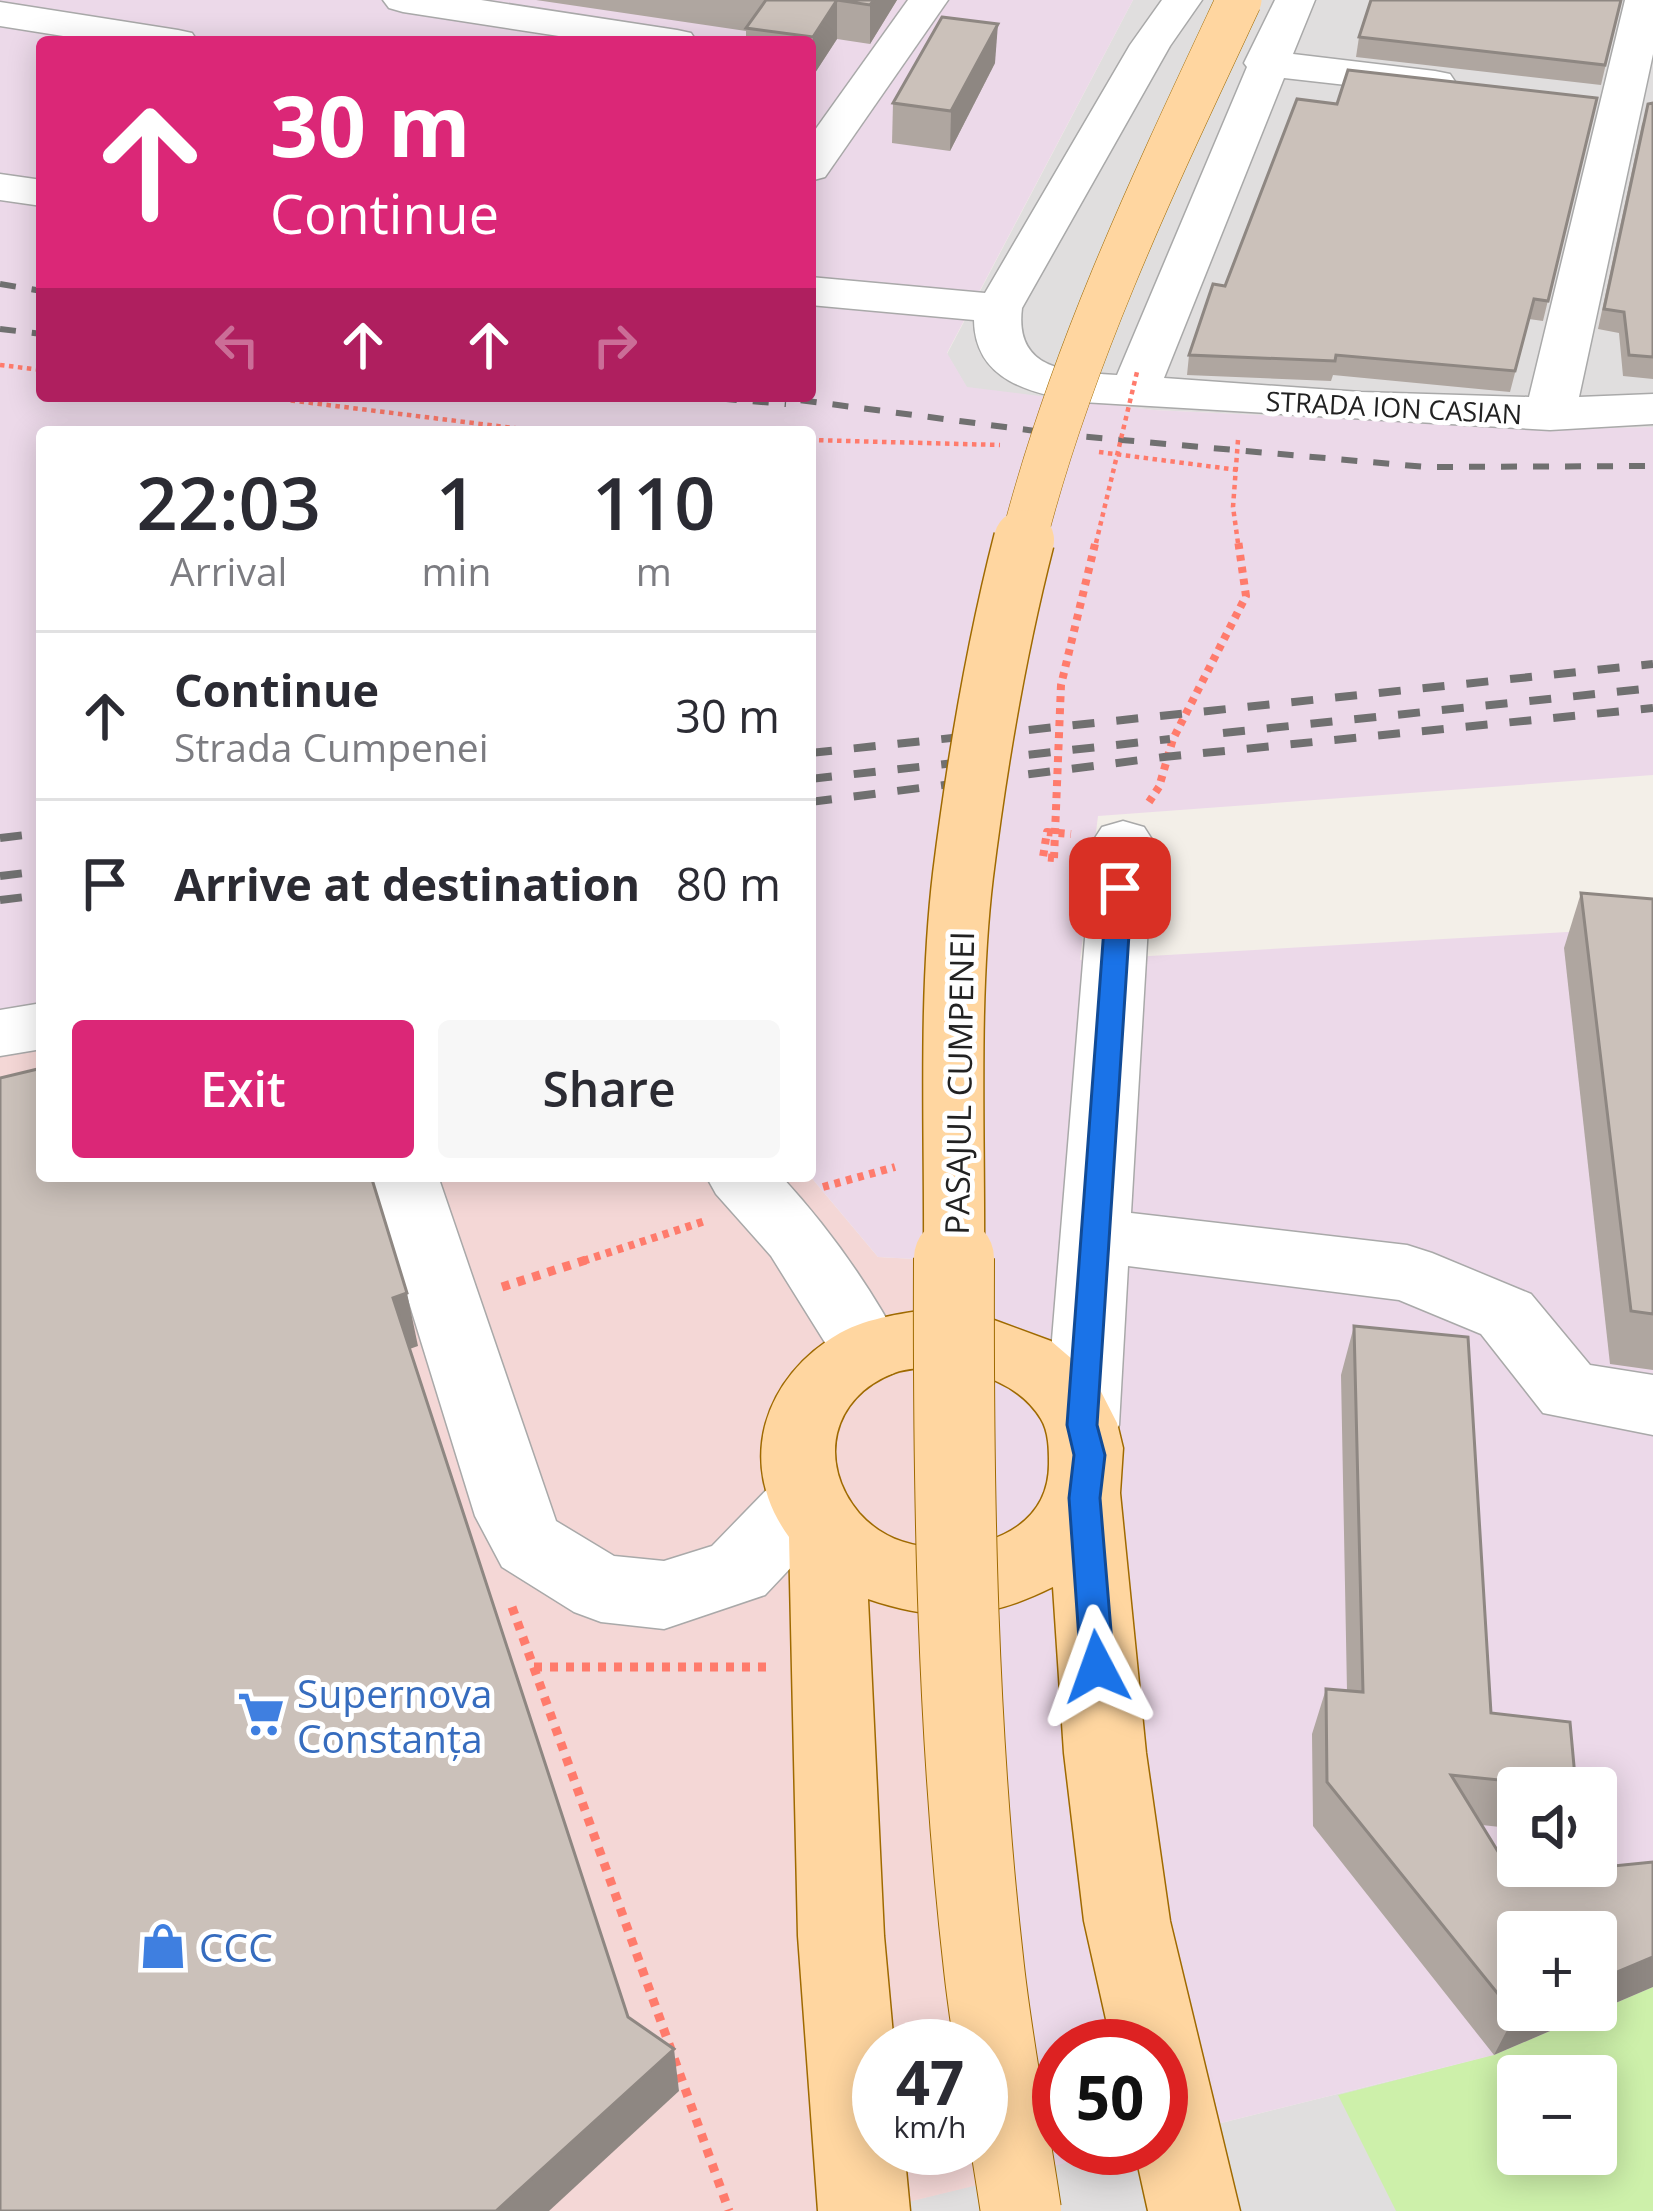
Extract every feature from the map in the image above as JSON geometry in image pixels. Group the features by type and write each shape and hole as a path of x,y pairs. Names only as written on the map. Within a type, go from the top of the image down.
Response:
{"main road":[{"name":"PASAJUL CUMPENEI","path":"1021,2211 984,1966 953,1449 956,1027 963,878 1004,618 1034,499 1089,340 1156,177 1239,0"},
{"path":"864,2211 816,1519 796,1468 798,1432 813,1396 837,1372 868,1352 939,1337 986,1344 1030,1364 1064,1394 1083,1461 1105,1753 1127,1921 1150,2019"},
{"path":"816,1519 864,1564 904,1579 958,1584 1006,1574 1039,1556 1064,1533 1083,1461"},
{"path":"1186,2175 1194,2211"}],"street":[{"path":"403,0 638,36"},
{"path":"816,159 928,0"},
{"path":"816,292 999,308 1150,45 1182,0"},
{"path":"1136,381 1295,0"},
{"path":"1550,415 1637,106 1646,0"},
{"path":"0,14 140,36"},
{"path":"1265,63 1479,88"},
{"path":"1574,99 1637,106"},
{"path":"0,187 36,192"},
{"path":"1046,226 1193,244"},
{"name":"STRADA ION CASIAN","path":"999,308 995,326 1005,353 1019,369 1052,380 1136,381 1229,398 1550,415 1653,410"},
{"path":"1083,1461 1104,838"},
{"path":"0,1033 36,1027"},
{"path":"406,1182 513,1516 529,1544 601,1588 664,1595 738,1571 816,1519"},
{"path":"745,1182 795,1237 868,1352"},
{"path":"1092,1235 1407,1274 1506,1314 1569,1392 1653,1405"}],"path":[{"path":"0,364 36,369"},
{"path":"1136,381 1060,685 1054,858 1042,857 1047,832 1104,838 1159,787 1173,739 1246,596 1232,507 1240,452 1229,398"},
{"path":"304,402 498,426"},
{"path":"460,1351 501,1336 484,1293 669,1234"},
{"path":"510,1602 729,2211"},
{"path":"534,1667 788,1667"}],"shaded area":[{"path":"0,0 1133,0 947,353 967,387 1154,410 1568,429 1653,427 1653,775 1098,816 1080,960 1653,927 1653,1987 1617,2002 1617,1911 1497,1911 1497,2031 1550,2031 1494,2055 1188,2131 1188,2019 1032,2019 1031,2172 953,1261 878,1257 815,1182 816,426 36,426 36,1012 0,1017"},
{"path":"1133,0 1653,0 1653,427 1568,429 1154,410 967,388 947,354"},
{"path":"36,1012 36,1182 815,1182 878,1257 954,1261 1031,2172 871,2211 0,2211 0,1017"},
{"path":"1653,1987 1653,2211 871,2211 1032,2171 1032,2175 1188,2175 1188,2131 1494,2055 1550,2031 1617,2031 1617,2002"}],"green space":[{"path":"1653,1987 1653,2211 1396,2211 1338,2095 1494,2055 1550,2031 1617,2031 1617,2002"}],"building":[{"path":"766,0 837,0 814,36 746,28"},
{"path":"837,0 874,0 870,5"},
{"path":"1371,0 1621,0 1605,65 1359,37"},
{"path":"942,17 998,24 951,111 893,103"},
{"path":"1348,70 1597,98 1548,301 1534,299 1515,371 1336,355 1335,361 1189,355 1213,284 1225,286 1297,99 1337,104"},
{"path":"1653,103 1653,357 1629,355 1624,312 1604,309 1648,104"},
{"path":"1581,893 1653,899 1653,1314 1631,1311"},
{"name":"Supernova Constanța","path":"36,1069 36,1182 373,1182 407,1293 393,1298 628,2017 674,2049 496,2211 0,2211 0,1078"},
{"path":"1354,1326 1468,1337 1491,1713 1570,1722 1574,1767 1497,1767 1497,1780 1451,1775 1497,1850 1497,1887 1617,1887 1617,1866 1653,1862 1653,1957 1617,1972 1617,1911 1497,1911 1497,1993 1327,1782 1326,1689 1363,1692"}],"railway":[{"path":"0,284 36,290"},
{"path":"0,329 36,333"},
{"path":"762,402 786,404"},
{"path":"815,402 1066,435 1426,467 1653,466"},
{"path":"816,752 1653,664"},
{"path":"1223,733 1653,688"},
{"path":"816,801 1164,757 1653,708"},
{"path":"816,778 1170,739"},
{"path":"0,838 36,834"},
{"path":"0,876 36,872"},
{"path":"0,900 36,896"}],"place":[{"name":"Supernova Constanța","path":"261,1714"},
{"name":"CCC","path":"163,1946"}],"route":[{"path":"1097,1667 1084,1498 1089,1455 1082,1425 1120,888"}]}
